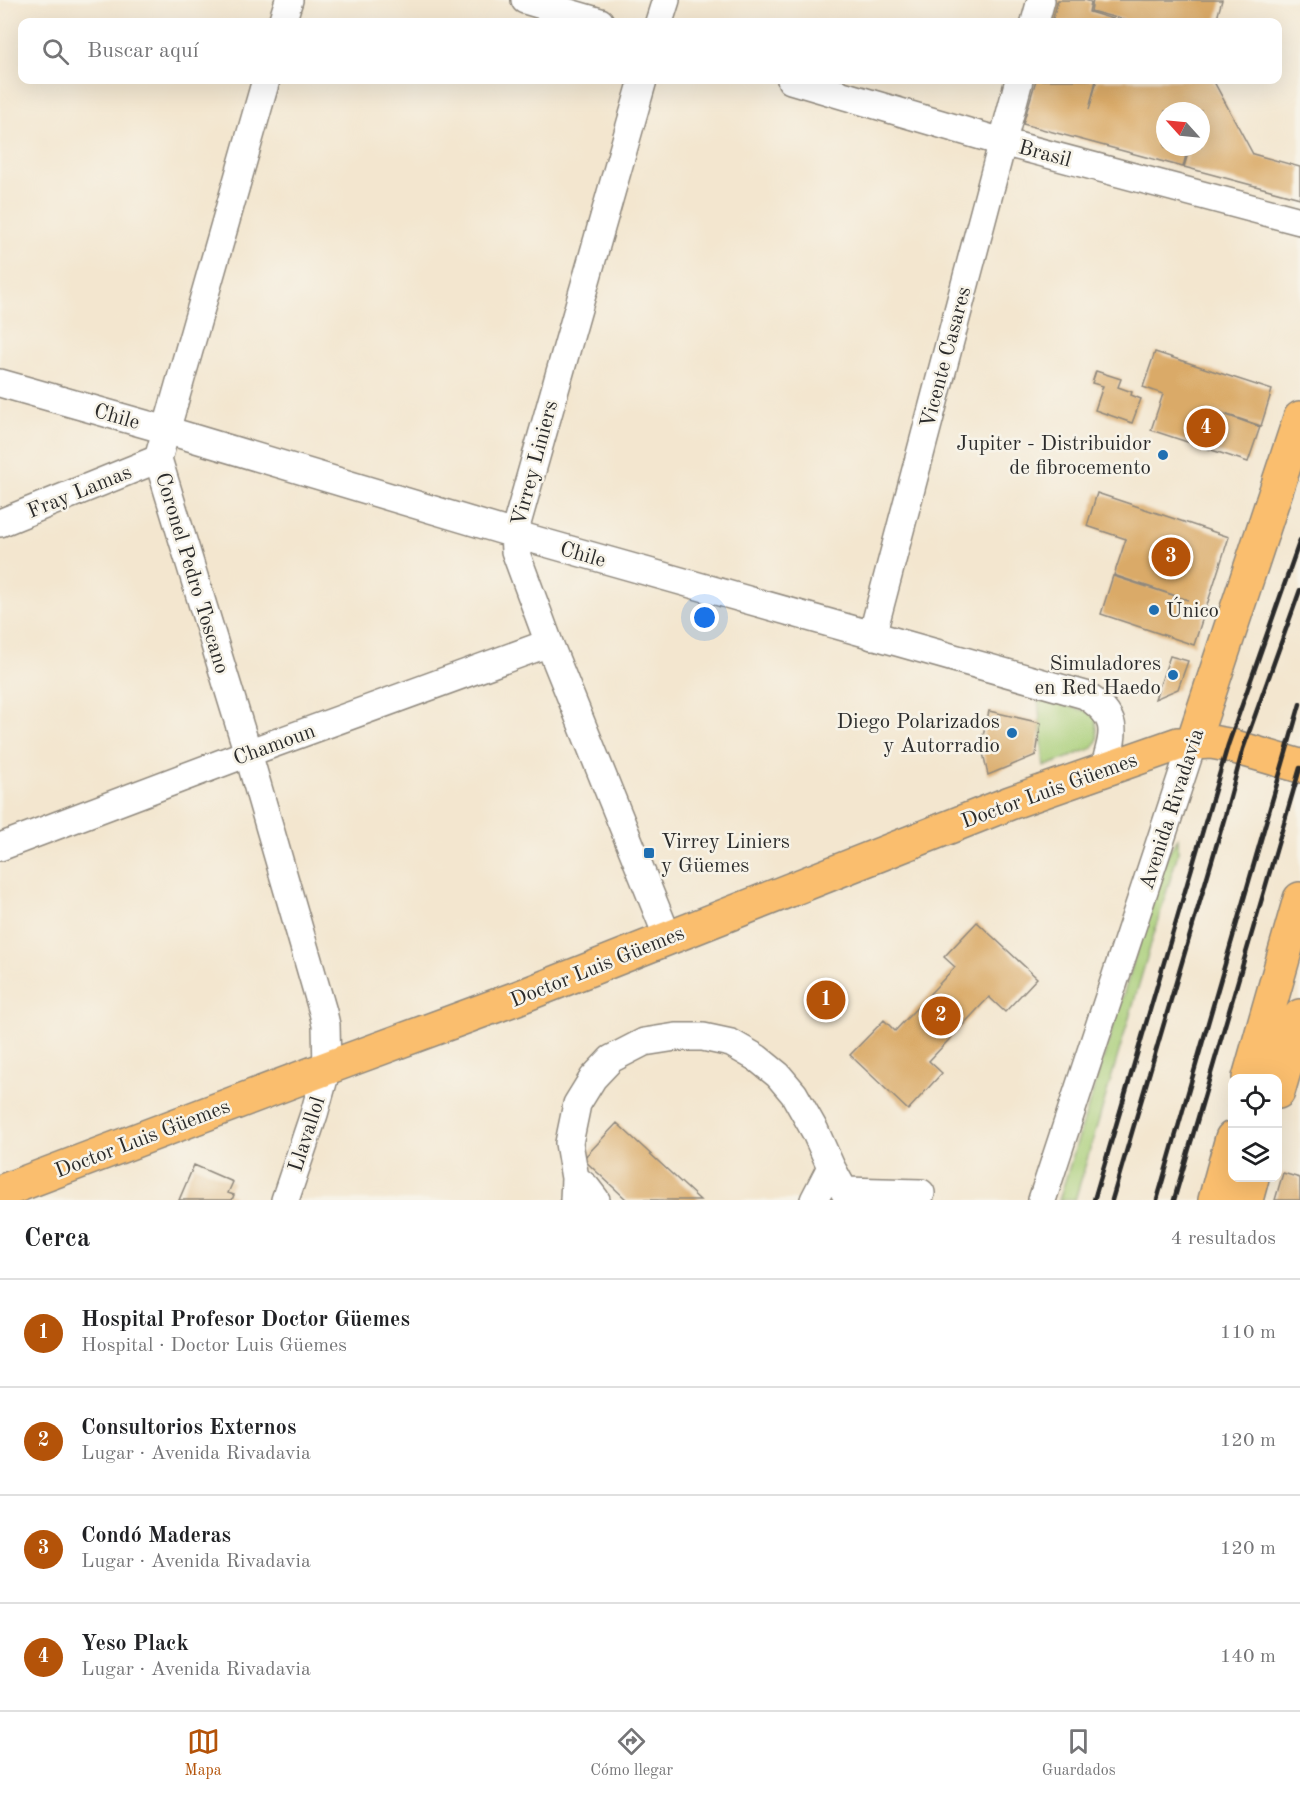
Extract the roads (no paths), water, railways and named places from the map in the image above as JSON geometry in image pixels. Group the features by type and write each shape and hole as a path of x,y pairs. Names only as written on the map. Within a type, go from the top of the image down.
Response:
{"main road":[{"name":"Avenida Rivadavia","path":"1193,742 1300,418"},
{"name":"Doctor Luis Güemes","path":"0,1192 517,998 1010,803 1178,744 1210,742 1228,745 1300,766"},
{"path":"1250,1074 1300,898"},
{"path":"1282,1078 1300,1016"},
{"path":"1215,1200 1228,1155"},
{"path":"1246,1200 1251,1182"}],"street":[{"path":"283,18 289,0"},
{"path":"525,0 586,18"},
{"path":"660,18 666,0"},
{"path":"1036,18 1041,0"},
{"name":"Coronel Pedro Toscano","path":"265,84 158,459 324,1012 327,1068"},
{"name":"Virrey Liniers","path":"642,84 514,534 515,551 549,643 668,938"},
{"name":"Brasil","path":"805,84 1002,142 1300,221"},
{"name":"Vicente Casares","path":"872,636 1018,84"},
{"name":"Chile","path":"0,383 514,534 1085,695 1101,705 1111,719 1112,739 1104,769"},
{"name":"Fray Lamas","path":"0,523 158,459"},
{"name":"Chamoun","path":"0,847 549,643"},
{"name":"Avenida Rivadavia","path":"1042,1200 1193,742"},
{"path":"596,1200 586,1187 574,1189 569,1143 578,1104 593,1078 611,1059 644,1042 669,1037 703,1037 731,1043 757,1058 778,1075 794,1094 815,1131 846,1196 921,1193"},
{"name":"Llavallol","path":"285,1200 327,1068"},
{"path":"814,1200 831,1167"}],"railway":[{"path":"1094,1200 1228,745 1300,540"},
{"path":"1112,1200 1243,749 1300,590"},
{"path":"1157,1200 1300,704"},
{"path":"1174,1200 1300,768"}],"place":[{"name":"Yeso Plack","path":"1206,428"},
{"name":"Jupiter - Distribuidor de fibrocemento","path":"1163,455"},
{"name":"Condó Maderas","path":"1171,557"},
{"name":"Único","path":"1154,610"},
{"name":"Simuladores en Red Haedo","path":"1173,675"},
{"name":"Diego Polarizados y Autorradio","path":"1012,733"},
{"name":"Virrey Liniers y Güemes","path":"649,853"},
{"name":"Hospital Profesor Doctor Güemes","path":"826,1000"},
{"name":"Consultorios Externos","path":"941,1016"}]}
